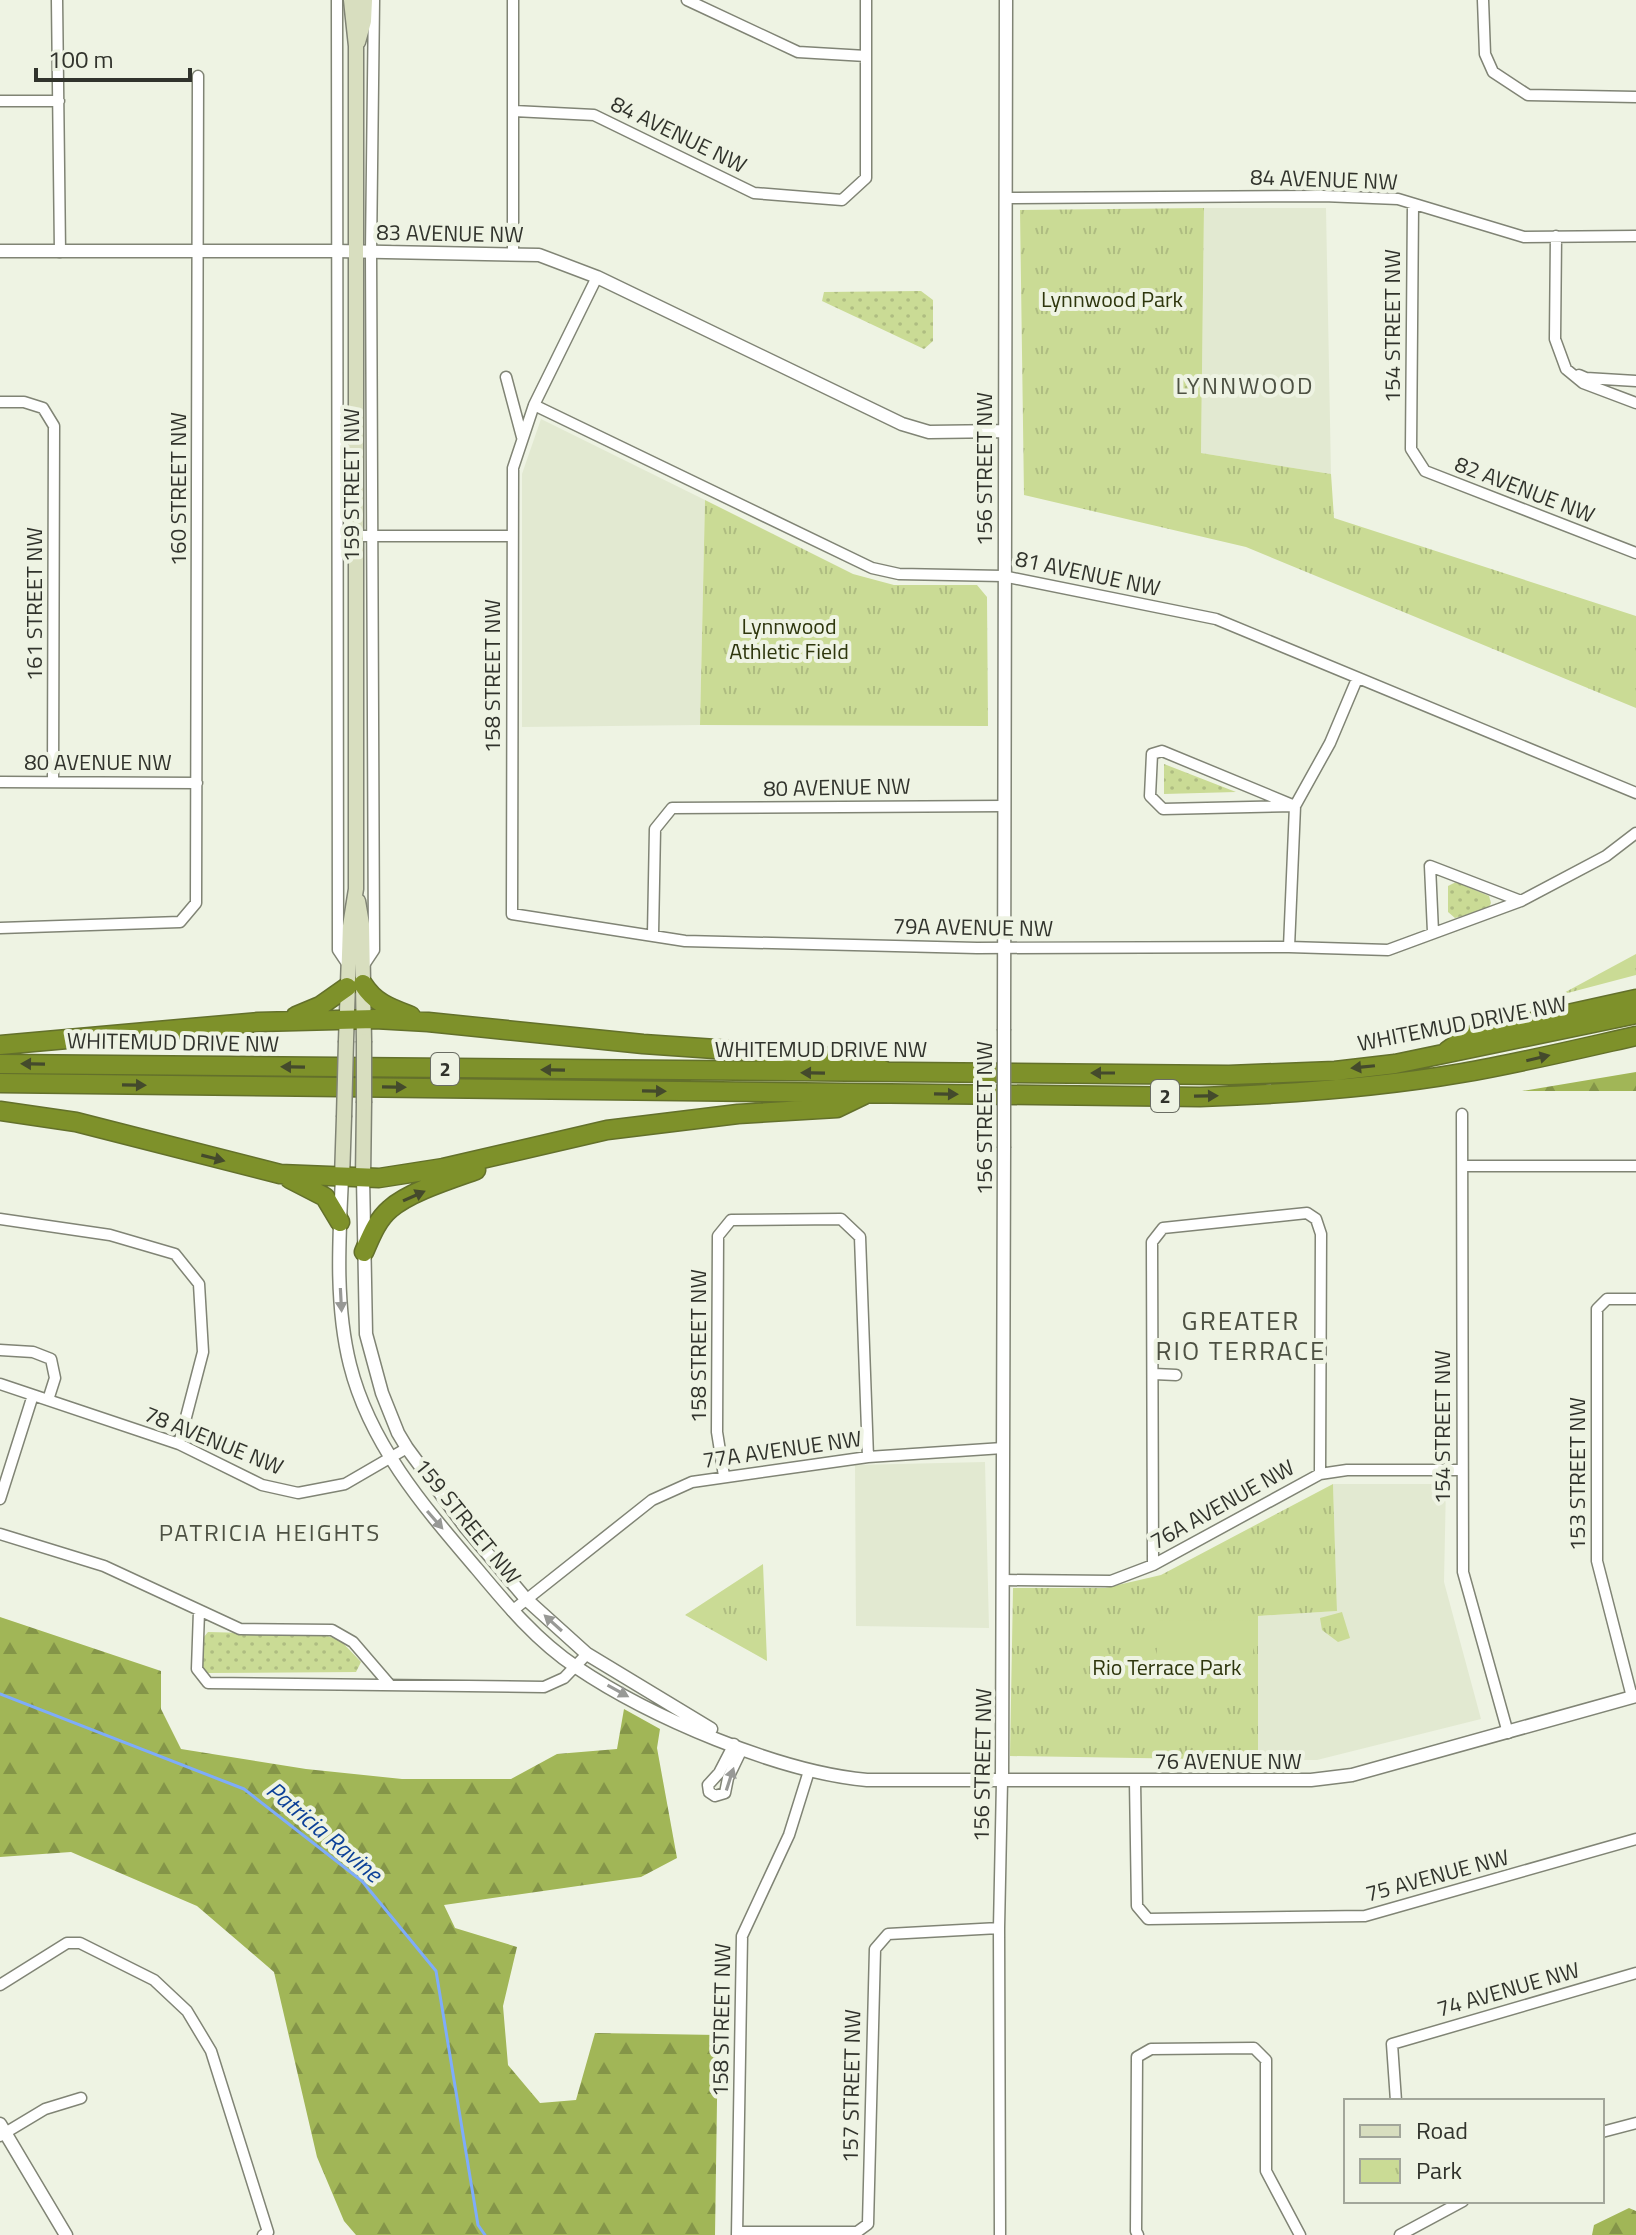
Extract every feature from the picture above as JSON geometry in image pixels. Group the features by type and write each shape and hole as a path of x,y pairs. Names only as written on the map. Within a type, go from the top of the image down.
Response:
{"highway":[{"path":"0,1045 305,1015 338,995 355,976 380,1004 428,1022"},
{"path":"1440,1056 1468,1036 1636,999"},
{"name":"WHITEMUD DRIVE NW","path":"0,1064 1229,1075 1335,1071 1440,1056 1636,1014"},
{"path":"258,1022 428,1022 612,1042 860,1059 891,1074"},
{"name":"WHITEMUD DRIVE NW","path":"0,1083 1186,1097 1285,1094 1373,1086 1461,1073 1636,1036"},
{"path":"0,1111 76,1122 280,1174 379,1178 443,1168 572,1138 671,1121 837,1108 868,1094"},
{"path":"364,1252 378,1222 390,1208 405,1199 472,1171 572,1138"},
{"path":"280,1174 325,1197 340,1222"}],"main road":[{"name":"159 STREET NW","path":"342,1178 346,1041 355,1021 355,976 362,924 356,889 356,536 364,251 356,46 351,0"},
{"name":"159 STREET NW","path":"356,46 364,21 365,0"},
{"name":"159 STREET NW","path":"355,1021 364,1041 363,1178"}],"street":[{"path":"57,0 60,252"},
{"name":"159 STREET NW","path":"337,0 338,950 355,976 374,950 373,536 364,251 374,0"},
{"path":"513,0 513,252"},
{"path":"687,0 798,52 866,56 866,0"},
{"name":"156 STREET NW","path":"1000,2235 1006,0"},
{"path":"1483,0 1485,54 1493,72 1528,95 1636,97"},
{"name":"84 AVENUE NW","path":"514,111 594,115 754,193 842,200 866,178 866,56"},
{"name":"160 STREET NW","path":"0,928 180,922 196,903 198,76"},
{"path":"0,101 59,101"},
{"name":"84 AVENUE NW","path":"1006,198 1323,196 1398,199 1524,237 1636,236"},
{"name":"154 STREET NW","path":"1411,449 1413,204"},
{"path":"1556,236 1555,339 1566,369 1583,383 1636,403"},
{"name":"83 AVENUE NW","path":"0,251 513,252 539,255 597,277 902,424 929,432 1005,431"},
{"name":"158 STREET NW","path":"512,914 513,468 534,405 597,277"},
{"path":"1566,369 1586,378 1636,381"},
{"path":"506,377 523,439"},
{"name":"161 STREET NW","path":"0,402 24,402 43,408 54,426 53,782"},
{"name":"81 AVENUE NW","path":"534,405 872,568 899,574 1003,576 1216,619 1636,793"},
{"name":"82 AVENUE NW","path":"1411,449 1425,471 1636,553"},
{"path":"356,536 511,536"},
{"path":"1289,947 1295,806 1330,743 1357,679"},
{"path":"1162,751 1295,806 1163,809 1150,796 1152,754 1162,751"},
{"name":"80 AVENUE NW","path":"0,782 197,783"},
{"name":"80 AVENUE NW","path":"653,934 655,829 672,808 1004,806"},
{"name":"79A AVENUE NW","path":"512,914 685,941 1005,948 1289,947 1388,950 1521,901 1606,856 1636,833"},
{"path":"1433,932 1430,866 1521,901"},
{"name":"154 STREET NW","path":"1462,1114 1463,1575 1508,1733"},
{"path":"1463,1166 1636,1166"},
{"name":"159 STREET NW","path":"342,1178 340,1303 350,1366 373,1429 425,1509 512,1611 541,1640 575,1667 627,1697 738,1746 809,1771"},
{"name":"159 STREET NW","path":"363,1178 366,1334 382,1393 407,1448 466,1528 526,1599 587,1654 738,1746"},
{"path":"1153,1565 1152,1242 1163,1228 1307,1213 1316,1219 1321,1234 1320,1474"},
{"path":"0,1219 110,1235 175,1254 199,1284 203,1352 179,1444"},
{"name":"158 STREET NW","path":"724,1476 717,1432 718,1236 731,1220 841,1219 860,1237 868,1457"},
{"name":"153 STREET NW","path":"1634,1697 1597,1561 1597,1309 1607,1299 1636,1299"},
{"path":"0,1350 33,1352 51,1359 55,1378 48,1400"},
{"path":"1154,1374 1176,1375"},
{"name":"78 AVENUE NW","path":"0,1384 179,1444 262,1485 298,1493 345,1484 407,1448"},
{"path":"0,1499 33,1395"},
{"name":"77A AVENUE NW","path":"512,1611 652,1500 692,1482 868,1457 1003,1448"},
{"name":"76A AVENUE NW","path":"1003,1580 1111,1581 1153,1565 1320,1474 1347,1470 1462,1470"},
{"path":"0,1534 104,1566 240,1629 332,1630 353,1642 390,1685"},
{"path":"199,1611 197,1669 208,1683 544,1687 564,1678 587,1654"},
{"name":"76 AVENUE NW","path":"809,1771 867,1780 1297,1781 1339,1777 1634,1697"},
{"name":"158 STREET NW","path":"737,2233 742,1936 789,1835 809,1771"},
{"name":"75 AVENUE NW","path":"1135,1781 1137,1906 1148,1919 1365,1916 1636,1839"},
{"name":"157 STREET NW","path":"737,2233 857,2232 868,2224 875,1949 888,1934 999,1928"},
{"path":"0,1985 67,1943 80,1943 154,1980 187,2011 211,2051 268,2232 263,2235"},
{"name":"74 AVENUE NW","path":"1396,2099 1392,2044 1636,1973"},
{"path":"1138,2235 1137,2057 1151,2049 1254,2048 1266,2060 1266,2171 1300,2235"},
{"path":"66,2235 2,2131 45,2109 81,2098"},
{"path":"1604,2131 1636,2123"},
{"path":"1400,2235 1447,2205"}],"shaded area":[{"path":"1204,208 1326,208 1331,474 1201,453"},
{"path":"541,419 705,500 700,725 522,727 522,474"},
{"path":"985,1462 989,1628 856,1626 855,1465"},
{"path":"1333,1484 1446,1484 1444,1582 1481,1719 1317,1760 1258,1760 1258,1616 1337,1611"}],"green space":[{"name":"Lynnwood Park","path":"1204,208 1201,453 1331,474 1334,518 1636,616 1636,708 1246,547 1024,495 1020,210"},
{"path":"921,291 933,300 933,341 924,349 822,301 824,292"},
{"name":"Lynnwood Athletic Field","path":"705,500 853,574 894,585 977,585 987,597 988,726 700,725"},
{"path":"1164,764 1236,792 1164,794"},
{"path":"1456,882 1489,896 1491,903 1488,909 1455,918 1448,912 1448,886"},
{"path":"1636,954 1636,975 1560,995"},
{"path":"1636,1072 1636,1091 1522,1091"},
{"name":"Rio Terrace Park","path":"1333,1484 1337,1611 1258,1616 1258,1760 1010,1756 1013,1588 1105,1588 1161,1575"},
{"path":"763,1564 767,1661 685,1615"},
{"path":"1342,1612 1350,1638 1338,1642 1322,1630 1320,1618"},
{"path":"0,1617 161,1671 161,1709 181,1749 306,1769 402,1779 511,1779 557,1754 617,1749 624,1709 660,1729 657,1748 677,1858 641,1877 444,1905 455,1928 517,1947 503,2006 508,2065 540,2103 576,2100 595,2033 718,2035 715,2235 356,2235 344,2221 317,2157 274,1972 197,1906 71,1852 0,1857"},
{"path":"1157,1620 1253,1621 1253,1677 1157,1677"},
{"path":"208,1632 325,1635 341,1641 361,1662 356,1672 206,1673 200,1666 203,1638"},
{"path":"1629,2208 1636,2211 1636,2235 1592,2235 1594,2225"}],"waterway":[{"name":"Patricia Ravine","path":"0,1694 244,1789 362,1881 436,1971 478,2225 485,2235"}],"district":[{"name":"LYNNWOOD","path":"1245,386"},
{"name":"GREATER RIO TERRACE","path":"1241,1336"},
{"name":"PATRICIA HEIGHTS","path":"270,1533"}]}
